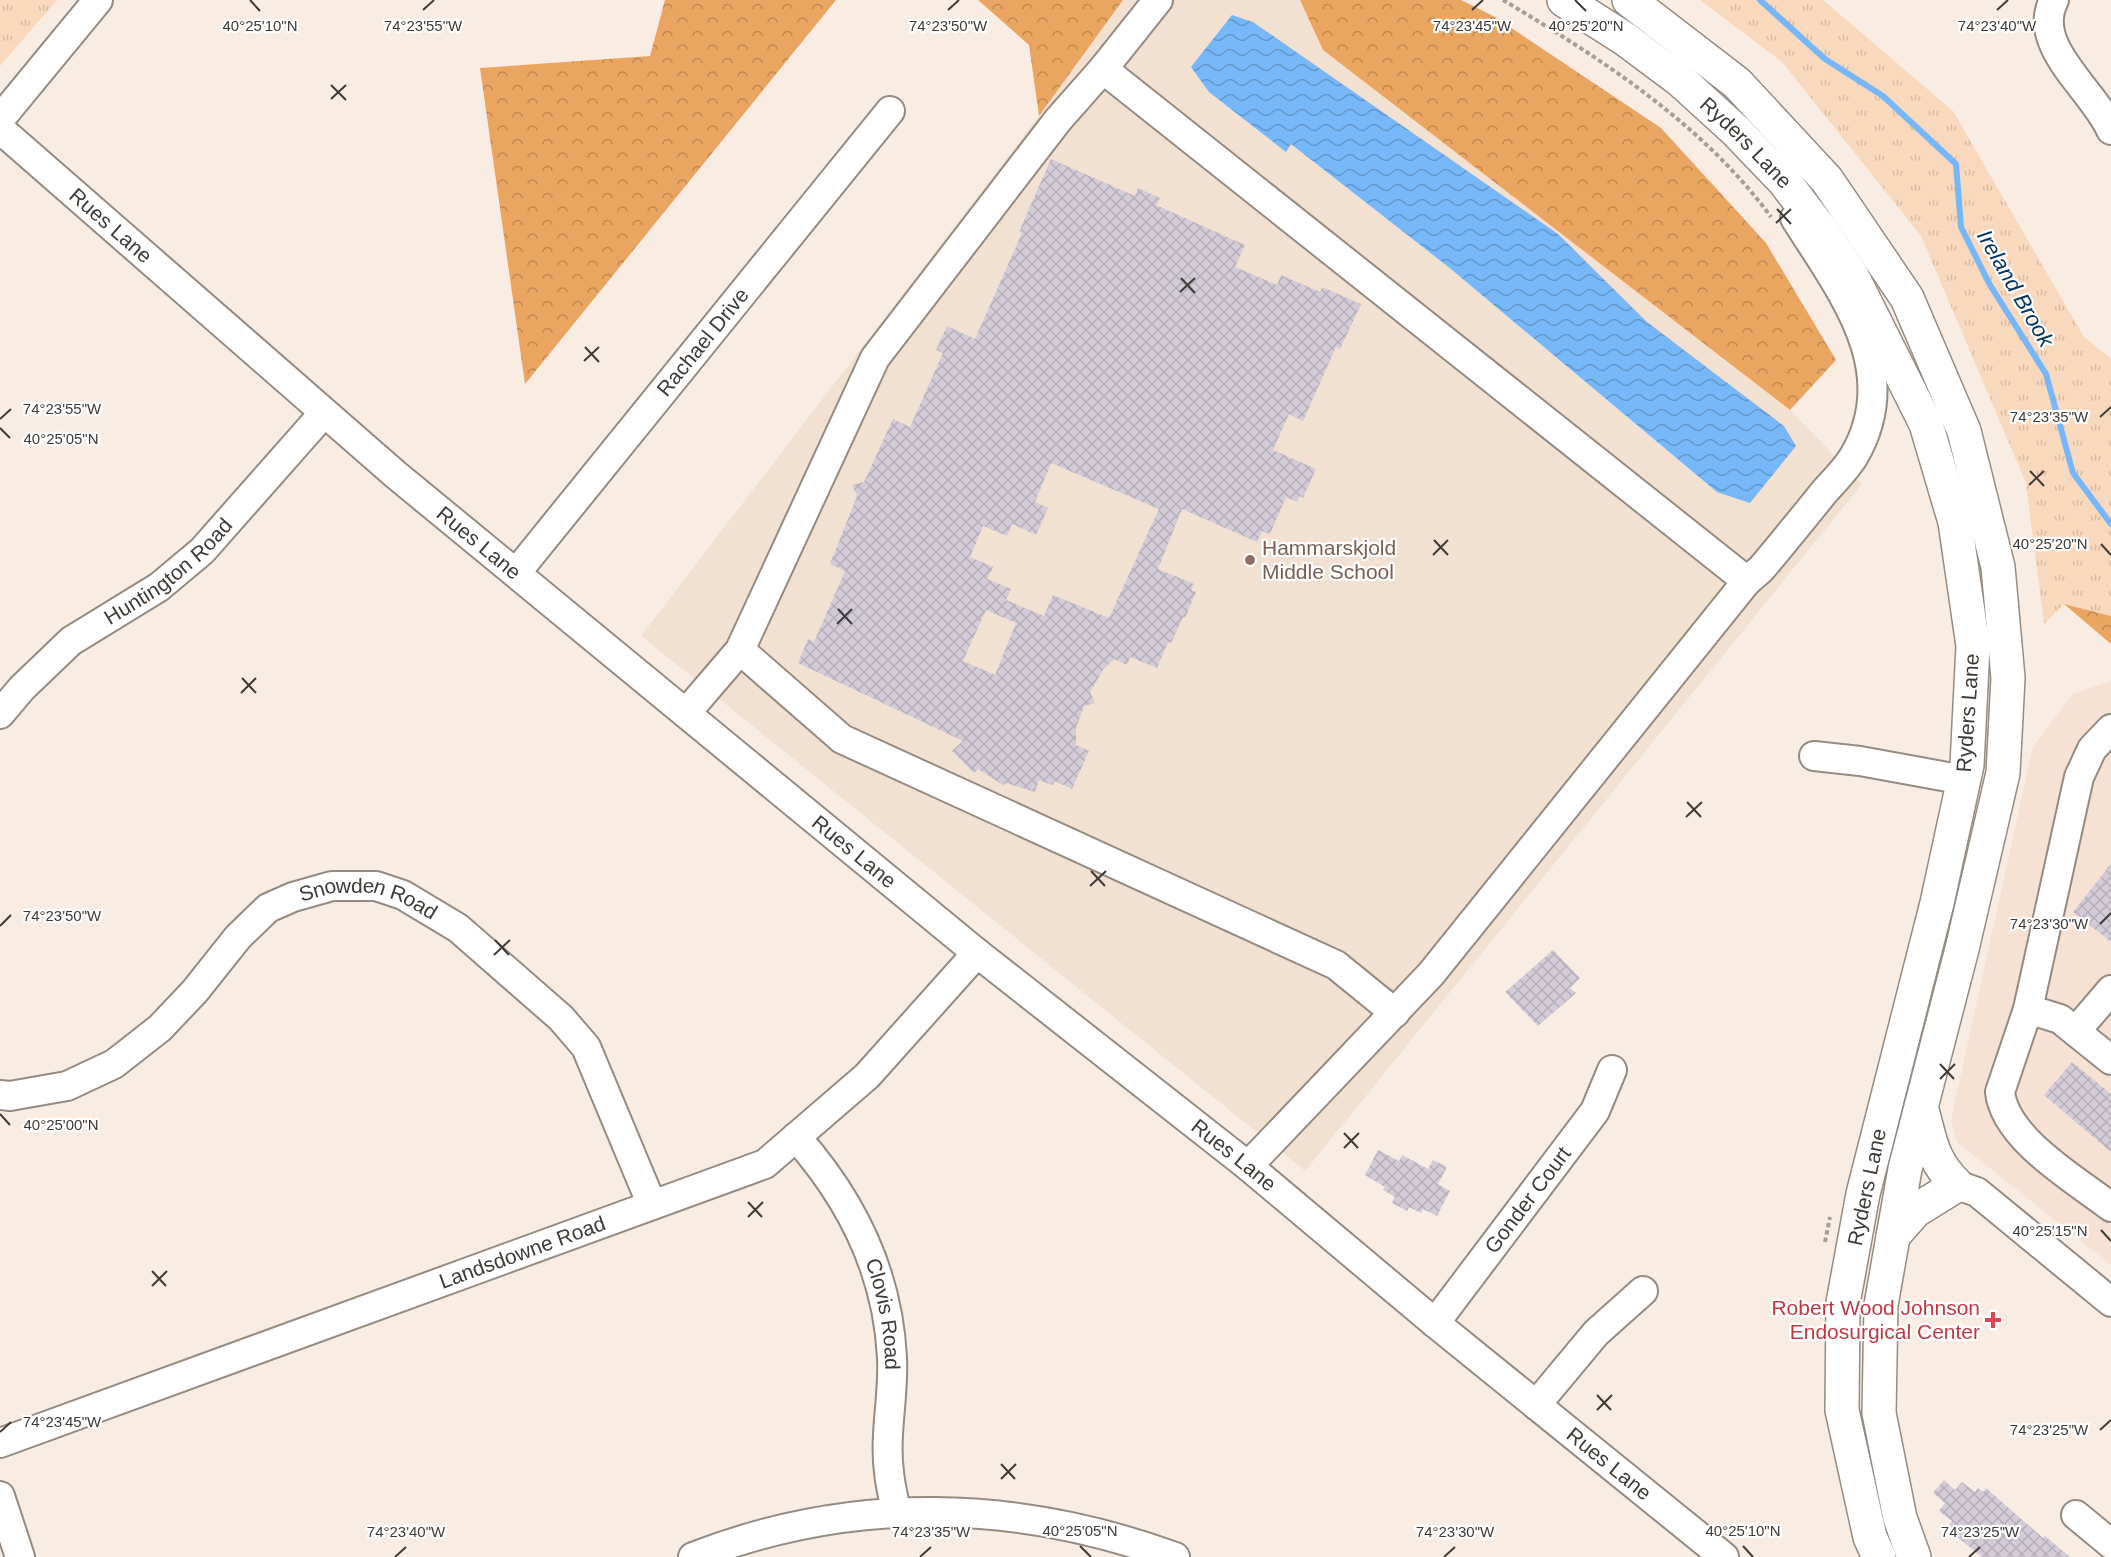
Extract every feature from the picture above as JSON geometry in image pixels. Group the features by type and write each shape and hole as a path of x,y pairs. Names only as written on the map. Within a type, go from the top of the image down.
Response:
{"main road":[{"name":"Ryders Lane","path":"1564,0 1624,39 1680,80 1784,181 1822,231 1856,284 1926,424 1955,522 1973,646 1967,765 1937,903 1863,1194 1844,1303 1842,1410 1870,1537 1879,1557"},
{"name":"Ryders Lane","path":"1629,0 1737,83 1827,180 1907,298 1964,431 1998,567 2008,678 2003,773 1962,949 1905,1169 1881,1305 1880,1413 1900,1518 1914,1557"},
{"path":"1893,1236 1915,1211 1956,1185 1940,1168 1932,1150 1922,1106"}],"street":[{"path":"0,119 98,0"},
{"path":"686,713 740,650 875,358 1058,120 1103,69 1158,0"},
{"path":"2054,0 2049,10 2048,28 2055,48 2111,130"},
{"path":"1103,69 1747,581"},
{"path":"1248,1166 1431,974 1747,581 1761,569 1854,457 1865,433 1873,405 1872,363 1855,315 1787,207 1680,80"},
{"name":"Rachael Drive","path":"516,573 890,111"},
{"name":"Rues Lane","path":"0,129 323,414 977,953 1248,1166 1436,1323 1724,1557"},
{"name":"Huntington Road","path":"0,714 22,688 71,641 159,587 202,551 323,414"},
{"path":"740,650 842,739 1336,965 1395,1013"},
{"path":"2111,729 2091,749 2079,777 2028,1009 2000,1092 2002,1106 2025,1138 2111,1207"},
{"path":"1814,756 1860,761 1964,780"},
{"name":"Snowden Road","path":"0,1095 10,1096 68,1086 114,1064 160,1028 195,991 238,937 268,908 293,897 332,885 376,886 403,895 458,928 561,1018 586,1047 652,1205"},
{"name":"Landsdowne Road","path":"0,1443 765,1164 867,1076 977,953"},
{"path":"2076,1031 2111,990"},
{"path":"2028,1009 2060,1019 2111,1060"},
{"name":"Gonder Court","path":"1436,1323 1595,1111 1612,1070"},
{"name":"Clovis Road","path":"796,1137 819,1162 845,1202 871,1255 882,1289 889,1323 892,1359 888,1470 896,1512"},
{"path":"1956,1185 1977,1192 2111,1302"},
{"path":"1536,1405 1596,1333 1643,1291"},
{"path":"0,1496 20,1557"},
{"path":"693,1557 782,1528 850,1516 896,1512 987,1513 1055,1522 1122,1538 1164,1555"},
{"path":"2076,1515 2111,1544"}],"path":[{"path":"1503,0 1605,64 1694,133 1760,202 1773,220"}],"shaded area":[{"name":"Hammarskjold Middle School","path":"1123,0 1300,0 1323,50 1790,410 1862,484 1305,1171 641,636 1039,116"},
{"path":"2111,681 2111,1265 1957,1142 1951,1120 2033,746 2073,694"}],"green space":[{"path":"0,0 57,0 0,66"},
{"path":"665,0 836,0 525,384 480,68 650,56"},
{"path":"978,0 1123,0 1039,116 1029,45"},
{"path":"1300,0 1461,0 1495,17 1661,128 1766,243 1836,360 1790,410 1323,50"},
{"path":"1700,0 1823,0 1953,111 2084,337 2111,359 2111,616 2064,604 2044,624 2026,483 1921,236 1782,62"},
{"path":"2064,604 2111,616 2111,644"}],"water":[{"path":"1232,15 1253,22 1558,234 1647,322 1784,426 1796,446 1750,503 1717,492 1451,269 1291,144 1286,152 1209,92 1191,67"}],"building":[{"path":"1051,159 1135,196 1138,188 1160,198 1156,205 1245,245 1235,267 1277,285 1281,275 1320,292 1322,287 1361,304 1340,349 1336,347 1303,421 1289,414 1273,450 1316,469 1303,498 1300,496 1297,502 1286,497 1270,534 1262,531 1257,542 1182,509 1158,569 1194,584 1191,590 1196,592 1185,618 1183,617 1171,643 1168,642 1157,668 1130,657 1127,665 1114,659 1103,670 1090,692 1095,703 1084,706 1076,728 1076,745 1089,751 1072,789 1055,781 1052,785 1039,780 1035,792 1006,783 1003,785 978,769 974,773 952,751 963,741 798,663 808,639 814,642 845,571 830,564 857,496 852,485 864,482 893,419 910,427 943,353 936,350 947,326 975,339 1022,233 1019,232","holes":["1051,463 1159,509 1109,618 1053,595 1044,616 1006,600 1011,589 987,579 993,567 970,557 983,526 1007,536 1012,524 1036,535 1048,508 1035,502","986,610 1016,623 995,675 963,661"]},
{"path":"2111,864 2111,942 2073,912"},
{"path":"1553,950 1580,978 1570,988 1576,993 1538,1026 1505,992"},
{"path":"2072,1062 2111,1094 2111,1152 2044,1095"},
{"path":"1378,1150 1399,1161 1402,1155 1428,1169 1433,1160 1447,1167 1438,1184 1450,1191 1437,1216 1423,1209 1421,1213 1409,1207 1407,1211 1392,1203 1395,1197 1383,1190 1385,1187 1365,1175"},
{"path":"1944,1480 1955,1490 1962,1482 1975,1492 1978,1488 1983,1492 1986,1488 2043,1538 2045,1536 2070,1557 1982,1557 1951,1532 1948,1526 1952,1521 1939,1511 1945,1503 1933,1493"}],"waterway":[{"name":"Ireland Brook","path":"1760,0 1825,59 1883,96 1956,164 1961,227 1990,285 2046,374 2073,473 2111,524"}],"place":[{"name":"Hammarskjold Middle School","path":"1250,560"},
{"name":"Robert Wood Johnson Endosurgical Center","path":"1993,1320"}]}
